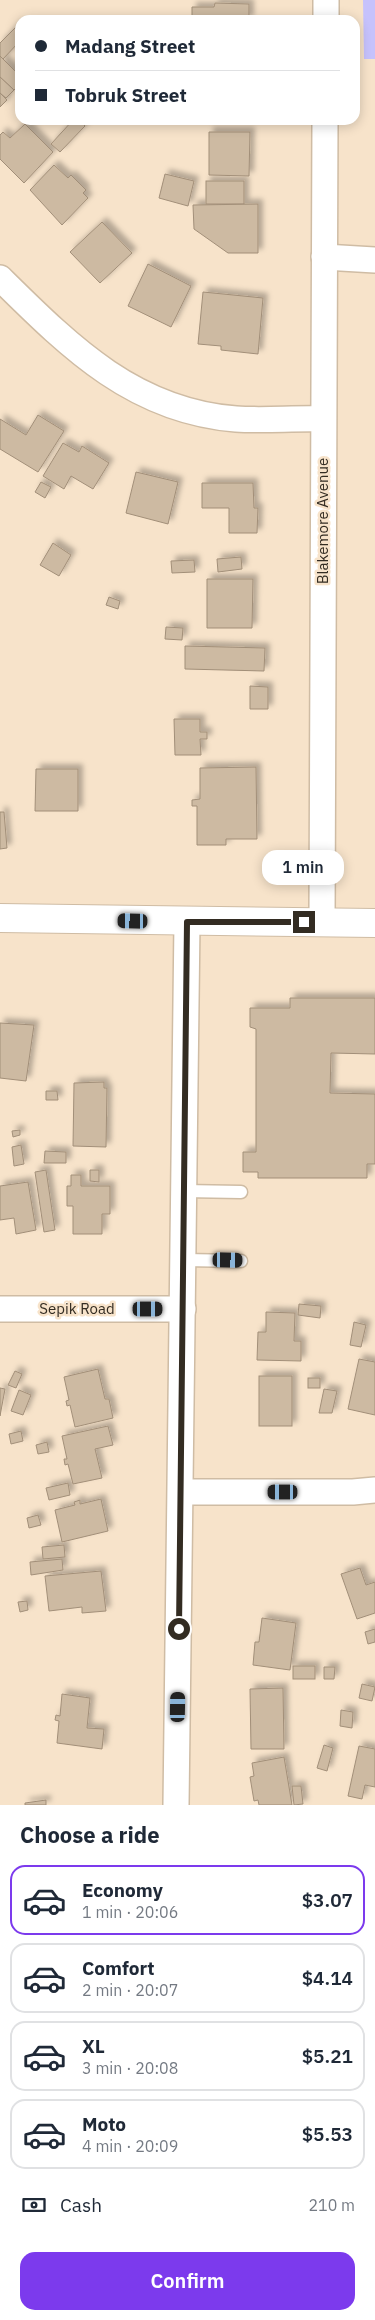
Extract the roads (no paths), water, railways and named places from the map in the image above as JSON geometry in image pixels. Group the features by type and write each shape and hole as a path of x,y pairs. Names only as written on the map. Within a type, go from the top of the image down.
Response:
{"street":[{"path":"326,0 326,15"},
{"name":"Blakemore Avenue","path":"322,922 325,125"},
{"path":"324,257 375,260"},
{"path":"0,278 64,341 101,370 148,396 189,410 235,419 323,419"},
{"path":"0,918 187,922 375,923"},
{"path":"176,1805 182,1492 187,922"},
{"name":"Sepik Road","path":"0,1309 183,1309"},
{"path":"182,1492 353,1492 375,1490"}],"lane":[{"path":"184,1190 241,1192"},
{"path":"184,1260 240,1261"}]}
